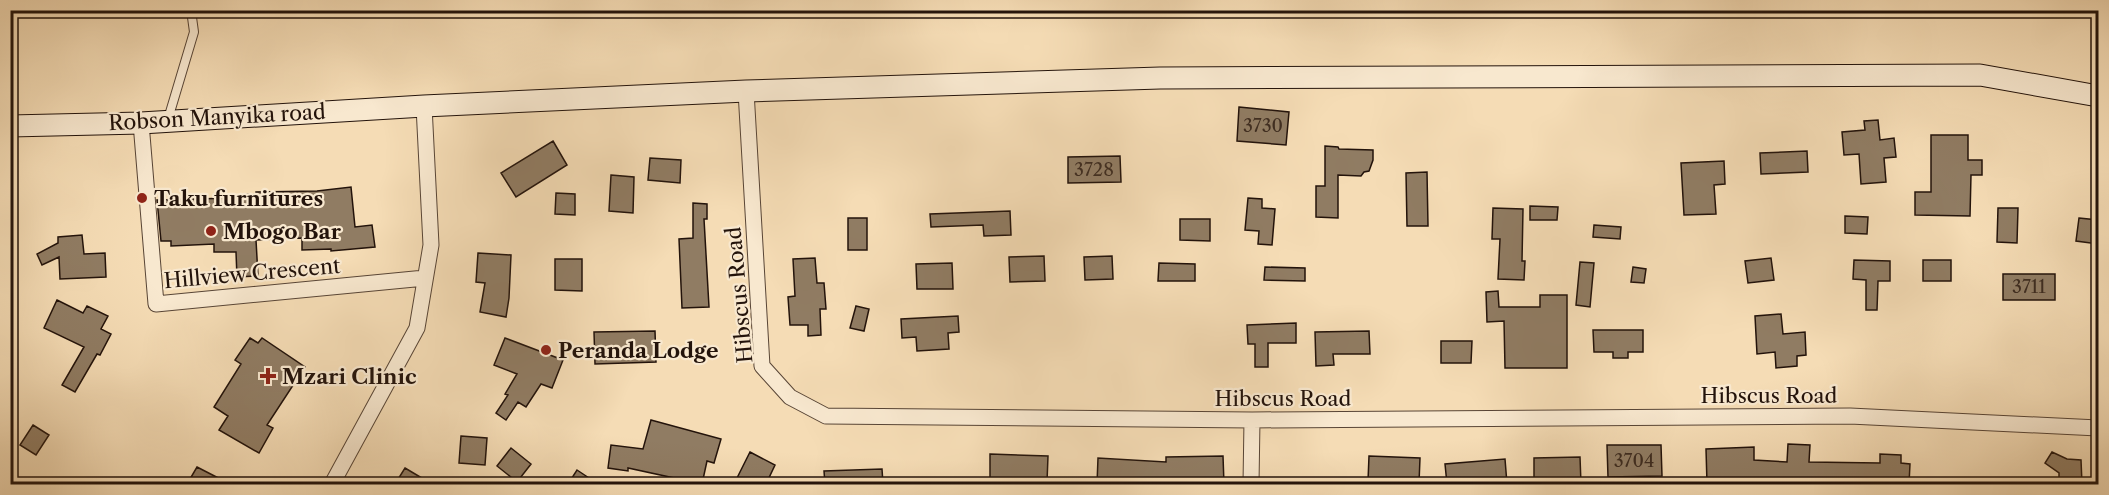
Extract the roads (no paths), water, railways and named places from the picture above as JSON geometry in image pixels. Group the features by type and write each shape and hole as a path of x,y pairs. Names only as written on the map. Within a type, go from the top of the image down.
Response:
{"street":[{"name":"Robson Manyika road","path":"10,126 141,123 424,106 746,91 1160,78 1980,75 2098,96"},
{"name":"Hibscus Road","path":"746,91 762,366 790,397 826,416 1252,420 1850,416 2098,428"},
{"path":"332,484 417,328 431,245 424,106"},
{"name":"Hillview Crescent","path":"141,123 156,304 425,278"},
{"path":"1251,484 1252,420"}],"lane":[{"path":"168,121 194,32 191,10"}],"place":[{"name":"Taku furnitures","path":"142,198"},
{"name":"Mbogo Bar","path":"211,231"},
{"name":"Peranda Lodge","path":"546,350"},
{"name":"Mzari Clinic","path":"268,376"}]}
